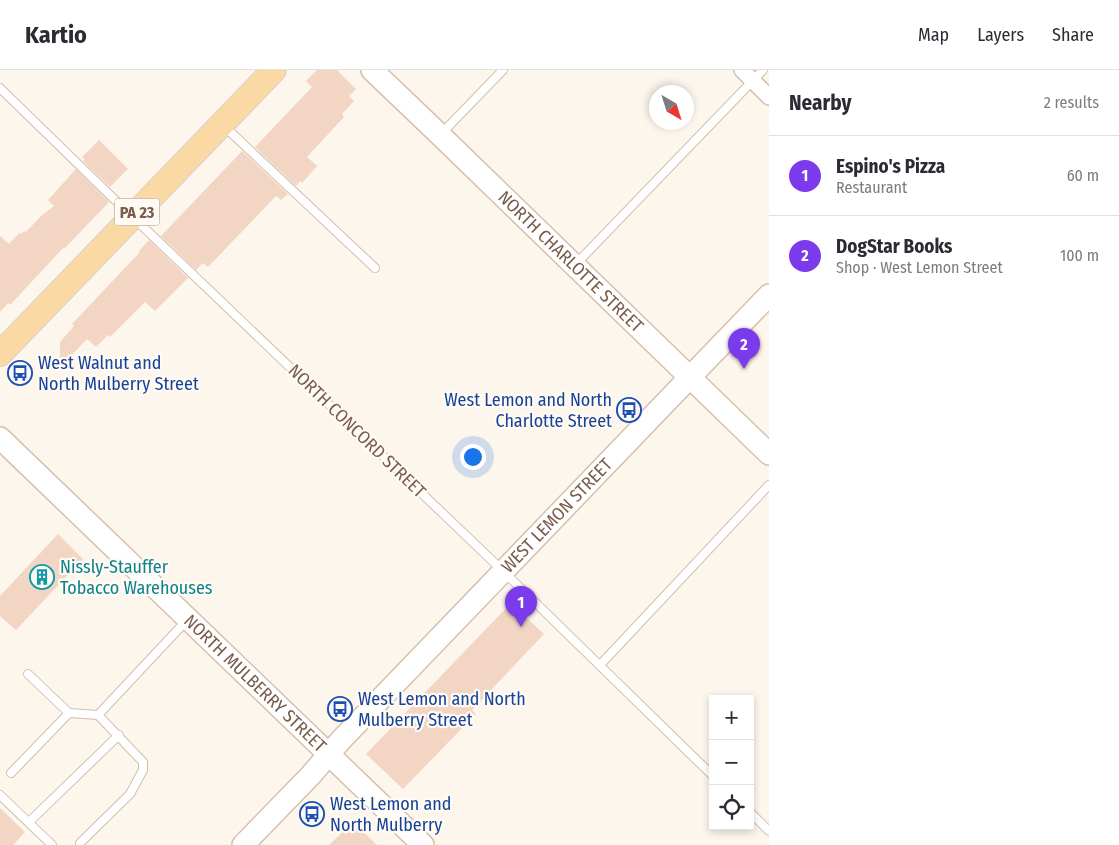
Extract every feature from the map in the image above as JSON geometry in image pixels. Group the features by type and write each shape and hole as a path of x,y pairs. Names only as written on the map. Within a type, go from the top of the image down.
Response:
{"main road":[{"name":"PA 23","path":"0,354 274,70"}],"street":[{"name":"NORTH CHARLOTTE STREET","path":"372,70 769,454"},
{"path":"742,70 758,75 769,97"},
{"name":"WEST LEMON STREET","path":"243,845 769,295"},
{"name":"NORTH MULBERRY STREET","path":"0,438 423,845"}],"lane":[{"path":"440,135 503,70"},
{"path":"574,266 758,75"},
{"name":"NORTH CONCORD STREET","path":"0,88 132,217 504,571 709,772"},
{"path":"222,124 375,268"},
{"path":"600,665 769,485"},
{"path":"98,715 188,618"},
{"path":"28,674 68,713 98,715 143,762 143,770 130,794 80,843"},
{"path":"11,773 68,713"},
{"path":"29,822 119,735"},
{"path":"0,795 52,845"},
{"path":"754,816 769,831"}],"building":[{"path":"317,70 337,70 356,89 349,96 354,101 342,114 344,117 307,157 317,166 302,183 300,181 296,186 255,147 312,87 306,81"},
{"path":"99,140 128,169 110,187 83,161 85,160 82,157"},
{"path":"242,151 288,194 281,200 276,196 208,267 203,263 196,270 161,236"},
{"path":"76,169 109,202 10,305 8,303 0,312 0,236 9,244 20,232 21,234 24,231 26,232 41,216 54,206 48,200"},
{"path":"149,240 188,278 155,311 145,302 110,337 108,335 96,347 87,339 60,367 60,342 74,326 72,324"},
{"name":"Nissly-Stauffer Tobacco Warehouses","path":"58,534 83,559 16,630 0,616 0,596"},
{"path":"511,603 544,634 472,710 476,714 403,789 366,754"},
{"path":"0,808 25,832 13,845 0,845"},
{"path":"353,822 377,845 329,845"}],"place":[{"name":"DogStar Books","path":"744,369"},
{"name":"West Walnut and North Mulberry Street","path":"20,373"},
{"name":"West Lemon and North Charlotte Street","path":"629,410"},
{"name":"Nissly-Stauffer Tobacco Warehouses","path":"42,577"},
{"name":"Espino's Pizza","path":"521,627"},
{"name":"West Lemon and North Mulberry Street","path":"340,709"},
{"name":"West Lemon and North Mulberry","path":"312,814"}]}
